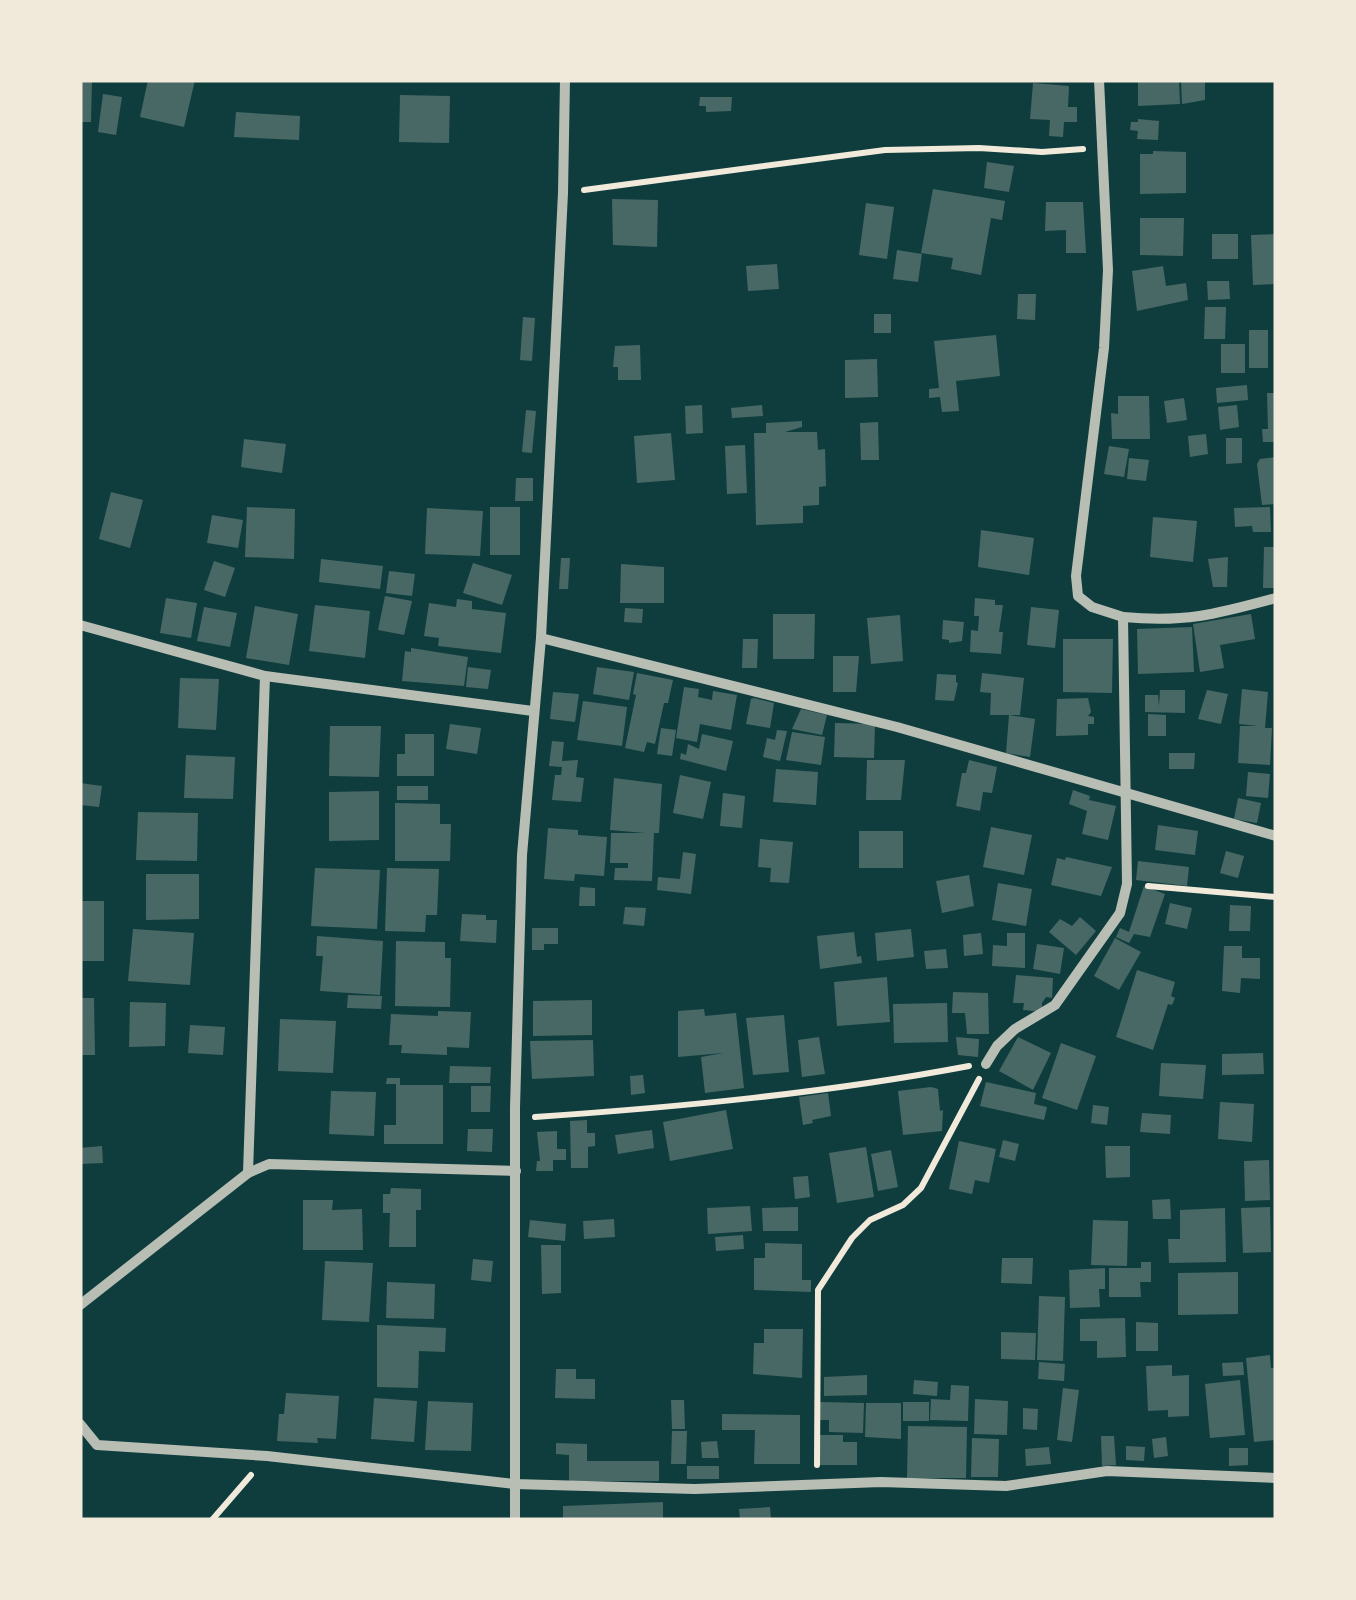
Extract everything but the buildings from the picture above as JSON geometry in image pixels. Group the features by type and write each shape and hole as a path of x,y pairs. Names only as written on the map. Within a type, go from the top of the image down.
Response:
{"street":[{"path":"515,1520 516,1119 522,855 541,638 565,80"},
{"path":"1099,80 1108,270 1104,348 1076,576 1078,596 1092,607 1123,618 1168,622 1206,617 1276,598"},
{"path":"986,1064 997,1046 1015,1029 1055,1005 1120,913 1127,884 1128,795 1123,618"},
{"path":"80,626 265,676 533,712"},
{"path":"541,638 801,702 1276,836"},
{"path":"248,1173 265,676"},
{"path":"80,1305 248,1173 269,1164 516,1171"},
{"path":"80,1424 97,1444 267,1456 514,1484 696,1489 881,1482 1006,1486 1107,1471 1276,1478"}],"path":[{"path":"563,193 885,150 980,148 1042,152 1104,148"},
{"path":"1127,884 1276,897"},
{"path":"516,1119 654,1109 986,1064"},
{"path":"818,1487 818,1290 852,1238 870,1220 903,1205 921,1188 968,1105 986,1064"},
{"path":"212,1520 267,1456"}]}
